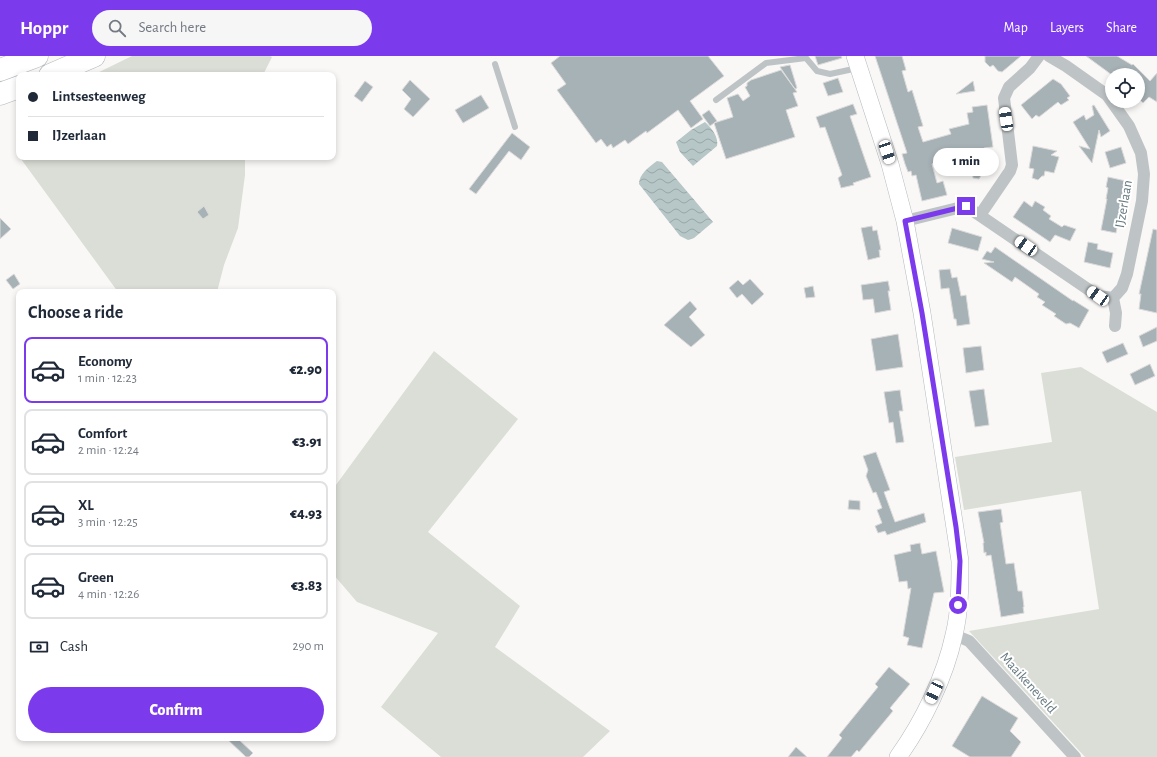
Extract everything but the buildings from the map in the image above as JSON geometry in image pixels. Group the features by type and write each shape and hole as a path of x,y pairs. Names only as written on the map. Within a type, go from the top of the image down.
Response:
{"highway":[{"path":"0,70 37,56"},
{"path":"57,72 94,56"},
{"path":"0,94 16,88"}],"street":[{"path":"980,215 1010,171 1012,165 1004,98 1009,87 1030,68 1039,56"},
{"name":"IJzerlaan","path":"1049,56 1107,95 1129,126 1141,153 1144,174 1142,201 1127,274 1122,288 1113,298"},
{"path":"857,62 890,164 905,221 922,313 959,554 960,591 954,635 940,679 925,710 898,757"},
{"path":"905,221 966,206 1098,296 1113,298 1116,312 1115,326"},
{"name":"Maaikeneveld","path":"954,635 969,641 1075,757"}],"lane":[{"path":"716,100 766,63 806,58 817,71 830,74 857,62"},
{"path":"494,64 515,127"}],"shaded area":[{"path":"132,56 272,57 264,72 99,72"},
{"path":"22,160 245,160 245,175 238,228 224,265 218,289 116,289"},
{"path":"434,351 518,419 428,532 520,606 495,647 610,731 583,757 441,757 381,707 438,633 357,602 336,578 336,485"},
{"path":"1081,367 1157,412 1157,757 1085,757 969,631 1099,609 1081,491 964,510 955,457 1052,442 1041,373"}],"water":[{"path":"705,122 714,133 717,140 717,146 693,166 680,152 676,142 691,130"},
{"path":"657,161 662,162 713,222 694,238 688,240 680,236 639,184 639,180 643,174"}],"route":[{"path":"958,605 960,591 960,561 956,527 922,313 905,221 966,206"}]}
